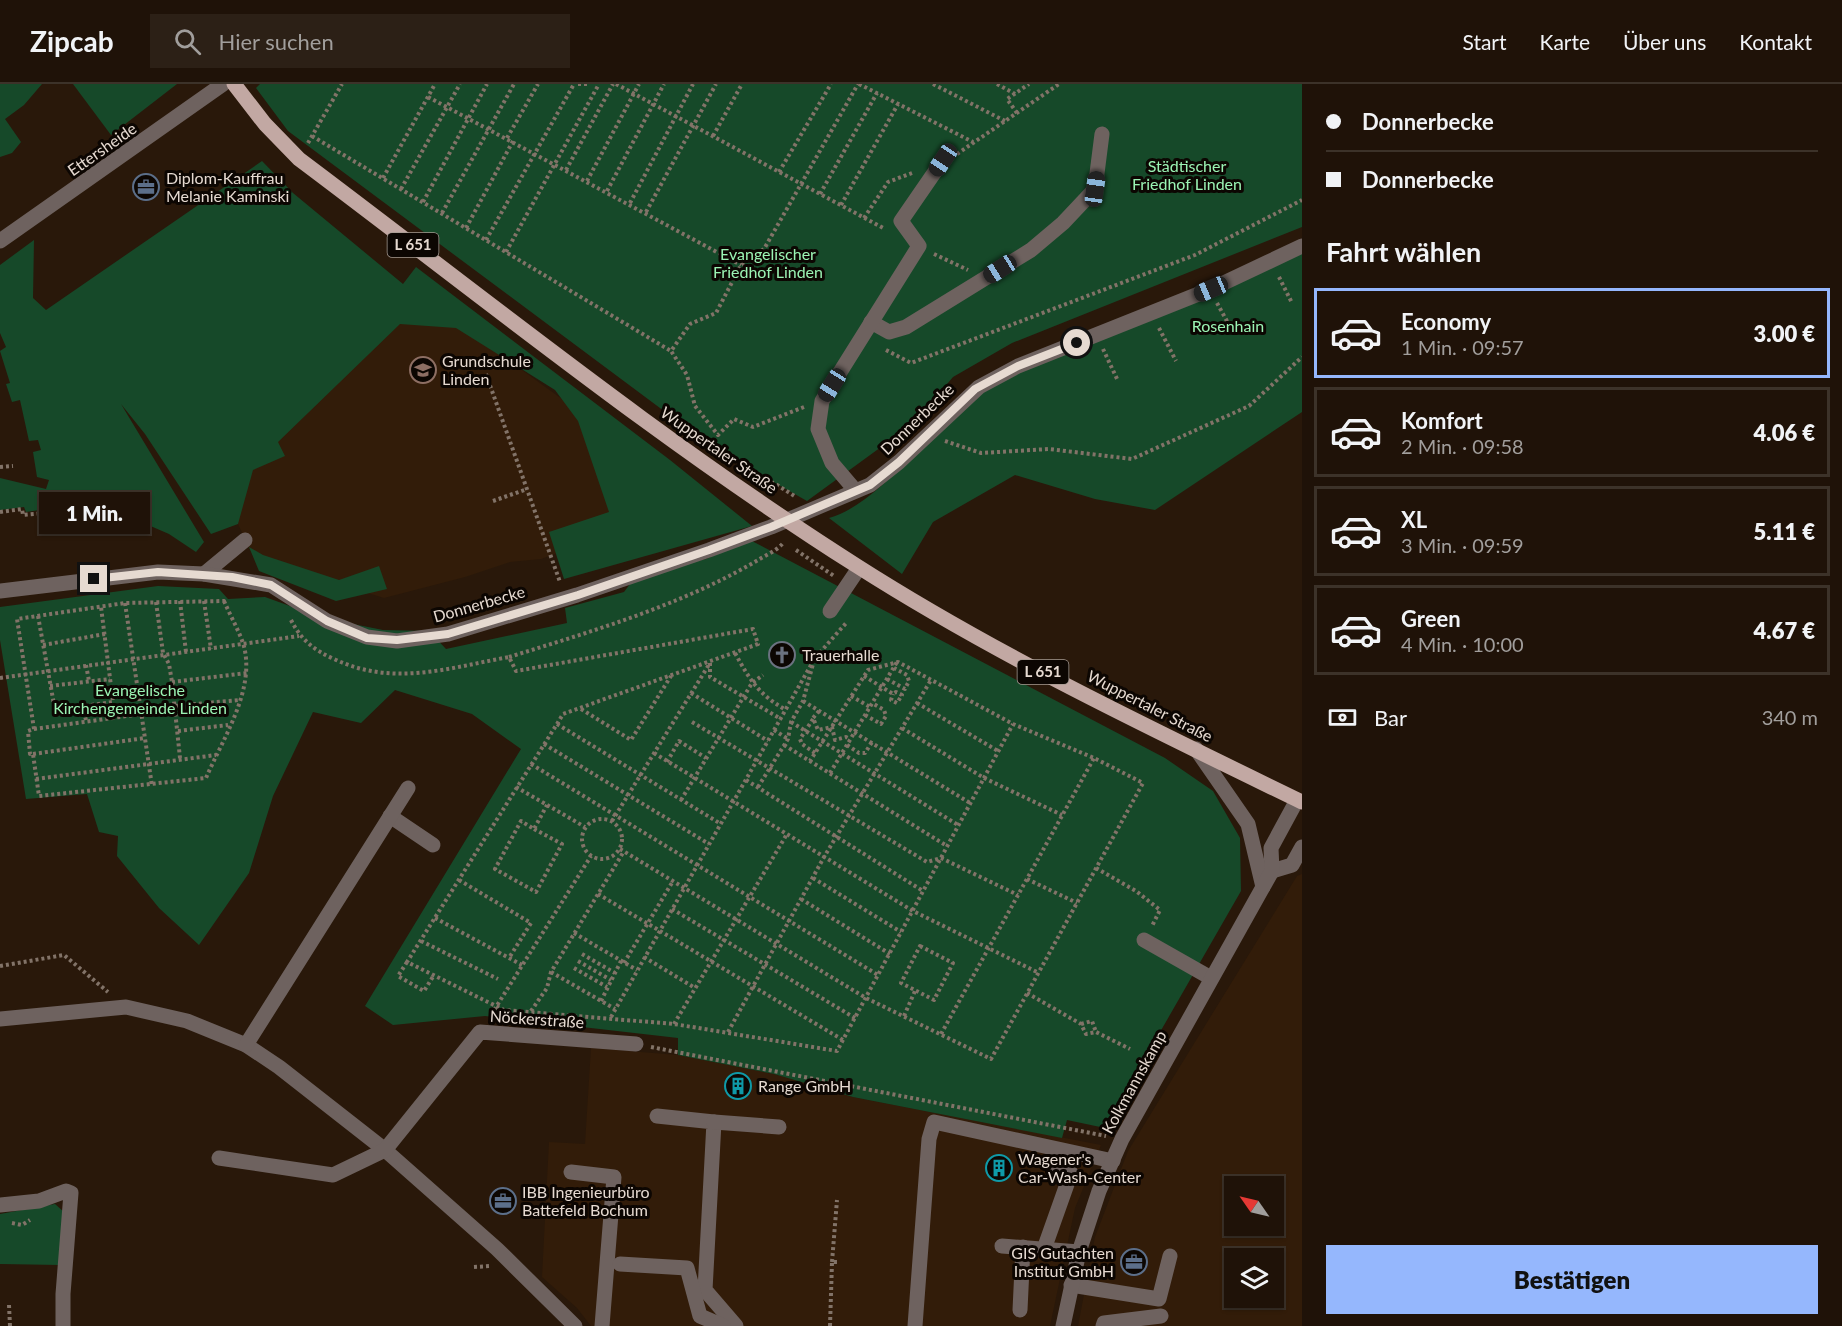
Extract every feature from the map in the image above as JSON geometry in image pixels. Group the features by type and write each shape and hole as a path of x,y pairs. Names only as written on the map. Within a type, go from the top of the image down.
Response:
{"main road":[{"name":"Wuppertaler Straße","path":"234,84 265,124 299,159 665,436 819,542 859,568 1029,664 1300,801"}],"street":[{"name":"Ettersheide","path":"0,241 223,84"},
{"path":"871,322 889,332 906,327 1031,250 1062,223 1095,189 1102,134"},
{"path":"855,490 832,463 818,429 822,401 918,246 901,221 943,160"},
{"name":"Donnerbecke","path":"0,591 137,574 204,574 264,583 327,621 357,634 397,640 448,634 566,598 709,550 800,515 876,481 975,389 1018,366 1152,314 1302,246"},
{"path":"204,574 245,540"},
{"path":"830,610 859,568"},
{"name":"L 651","path":"1196,749 1248,824 1263,887"},
{"path":"246,1045 375,837 408,789"},
{"name":"Kolkmannskamp","path":"1063,1326 1079,1252 1099,1191 1122,1139 1272,871 1271,848 1300,801"},
{"path":"390,816 433,845"},
{"path":"1272,871 1292,865 1302,847"},
{"path":"1144,940 1212,978"},
{"path":"0,1019 126,1007 187,1021 246,1045 279,1067 385,1150 497,1250 575,1326"},
{"name":"Nöckerstraße","path":"385,1150 480,1032 636,1044"},
{"path":"657,1116 779,1127"},
{"path":"714,1122 705,1290 736,1326"},
{"path":"915,1326 934,1164 929,1139 934,1122 1113,1161"},
{"path":"219,1158 333,1175 385,1150"},
{"path":"571,1172 614,1177 602,1326"},
{"path":"1044,1249 1064,1172"},
{"path":"0,1205 39,1201 66,1191 71,1193 63,1294 63,1326"},
{"path":"1002,1246 1079,1252"},
{"path":"1020,1310 1023,1247"},
{"path":"1071,1285 1159,1299 1170,1256"},
{"path":"620,1264 687,1268 700,1316 723,1326"},
{"path":"1103,1326 1104,1323 1161,1316"}],"path":[{"path":"299,159 342,84"},
{"path":"383,178 435,84"},
{"path":"401,189 460,84"},
{"path":"423,202 487,84"},
{"path":"442,213 514,84"},
{"path":"507,138 538,84"},
{"path":"486,240 576,84 587,84"},
{"path":"506,252 599,84"},
{"path":"566,170 615,84 891,232"},
{"path":"587,181 639,84"},
{"path":"607,191 664,84"},
{"path":"630,203 693,84"},
{"path":"646,212 716,84"},
{"path":"713,136 742,84"},
{"path":"779,172 831,84"},
{"path":"671,351 690,324 716,313 741,265 764,249 858,84 974,142"},
{"path":"933,84 1005,121"},
{"path":"997,84 1015,93"},
{"path":"1017,113 1007,99 1029,84"},
{"path":"820,194 877,93"},
{"path":"428,97 630,203 741,265"},
{"path":"841,205 898,104"},
{"path":"312,136 671,351 687,375 695,406 718,435 734,418 753,427 822,401"},
{"path":"466,228 513,141"},
{"path":"862,336 911,363 1195,255 1302,200"},
{"path":"918,246 985,278"},
{"path":"1272,259 1292,303"},
{"path":"1211,289 1234,334"},
{"path":"1152,314 1176,361"},
{"path":"1096,335 1118,381"},
{"path":"924,438 950,442 981,453 1049,450 1132,459 1249,406 1302,357"},
{"path":"486,374 566,598"},
{"path":"0,467 13,466"},
{"path":"493,501 527,489"},
{"path":"0,512 22,509 23,515 79,510"},
{"path":"288,596 290,617 299,636 328,656 373,673 404,675 510,657 593,631 738,571 781,546 800,515"},
{"path":"794,549 847,585"},
{"path":"180,601 186,652"},
{"path":"204,601 211,650"},
{"path":"34,729 17,619 125,603 224,601 243,644 247,673 240,700 206,778 152,786 39,796 28,731 86,720 141,714"},
{"path":"156,602 163,653 169,664 172,682 180,758"},
{"path":"125,603 152,786"},
{"path":"38,616 55,710 113,702 101,607"},
{"path":"611,1017 815,658 847,622"},
{"path":"434,975 424,992 398,976 563,714 758,644 753,629 516,671 510,657"},
{"path":"43,645 105,634"},
{"path":"0,678 134,657 211,650 299,636"},
{"path":"735,653 752,683 765,698 786,710"},
{"path":"758,787 788,739 790,722 803,701 815,658"},
{"path":"612,821 710,662"},
{"path":"710,662 710,677 781,719"},
{"path":"832,727 835,740 848,738 855,732 898,662"},
{"path":"622,850 866,998 991,1059 1143,783 1094,758 1013,724 898,662 868,670 810,761"},
{"path":"86,665 89,681"},
{"path":"887,679 905,689 909,681 907,675 894,668"},
{"path":"172,682 247,673"},
{"path":"681,800 752,683 763,675"},
{"path":"581,708 631,740 671,676"},
{"path":"864,676 893,694"},
{"path":"50,686 110,679"},
{"path":"728,1032 824,857 931,680"},
{"path":"691,693 768,741"},
{"path":"851,696 884,710 886,716 881,724 865,715"},
{"path":"175,706 240,700"},
{"path":"803,701 970,803"},
{"path":"917,703 998,751"},
{"path":"82,706 86,720"},
{"path":"815,753 802,744 800,739 819,711"},
{"path":"813,718 818,730 832,727"},
{"path":"692,722 927,862 941,858 1018,895"},
{"path":"790,722 958,825"},
{"path":"557,724 721,824"},
{"path":"407,962 504,1010 611,1017 674,1024 837,1051 1013,724"},
{"path":"178,731 228,725"},
{"path":"830,773 847,745 848,738 844,725"},
{"path":"902,728 984,778 1062,815"},
{"path":"774,730 788,739"},
{"path":"33,754 145,738"},
{"path":"667,762 679,741 706,758"},
{"path":"847,745 859,753 865,753 872,742"},
{"path":"544,744 709,844"},
{"path":"784,745 947,846"},
{"path":"654,753 913,911 1039,973"},
{"path":"36,778 150,761 216,755"},
{"path":"941,1034 1094,758"},
{"path":"531,764 878,975"},
{"path":"746,780 923,891"},
{"path":"516,787 585,827"},
{"path":"534,829 547,805"},
{"path":"530,1011 547,988 551,972 622,850 621,831 612,821 600,819 585,827"},
{"path":"521,821 534,829 562,844 536,892 495,869 521,821"},
{"path":"585,827 582,843 591,856"},
{"path":"674,1024 787,834"},
{"path":"591,856 610,857 622,850"},
{"path":"480,1032 591,856"},
{"path":"1096,868 1136,891 1160,910 1144,940"},
{"path":"813,878 901,932"},
{"path":"1027,879 1077,903"},
{"path":"459,880 531,923 509,958"},
{"path":"600,1001 673,881"},
{"path":"598,894 843,1040"},
{"path":"801,899 890,954"},
{"path":"672,909 855,1018"},
{"path":"435,918 522,965"},
{"path":"574,933 637,970"},
{"path":"421,941 498,979"},
{"path":"920,946 953,963 934,1000 915,991 901,983 920,946"},
{"path":"582,954 615,973"},
{"path":"0,966 64,955 126,1007"},
{"path":"644,957 696,988"},
{"path":"578,961 611,980"},
{"path":"574,968 607,987"},
{"path":"551,972 615,1009"},
{"path":"904,1016 915,991"},
{"path":"1027,993 1081,1024 1086,1034 1096,1032 1130,1049"},
{"path":"1081,1024 1092,1021 1096,1032"},
{"path":"636,1044 1122,1139"},
{"path":"830,1326 837,1200"},
{"path":"9,1305 10,1326"}],"shaded area":[{"name":"Grundschule Linden","path":"404,284 677,483 658,517 541,559 510,562 465,577 384,598 254,558 238,524 224,479"},
{"path":"1302,874 1302,1326 1078,1326 1095,1237 1128,1151 1297,876"},
{"path":"591,1048 678,1055 774,1074 853,1097 1101,1145 1075,1208 1050,1326 591,1326 577,1308 542,1277 549,1142 585,1144"}],"green space":[{"path":"0,84 42,84 24,105 5,119 21,142 12,153 0,157"},
{"path":"73,84 177,84 111,135"},
{"name":"Evangelischer Friedhof Linden","path":"260,84 1302,84 1302,227 1012,343 953,377 914,423 807,501 715,449 288,131 256,88"},
{"path":"262,161 293,193 403,284 416,267 670,460 752,526 564,579 549,532 609,512 578,421 555,390 456,328 400,324 278,442 285,456 253,470 238,524 211,534 145,434 121,404 204,542 196,552 169,534 95,502 26,512 24,507 0,510 0,478 46,489 49,480 37,477 33,452 41,450 38,440 29,441 20,400 12,402 6,384 10,383 0,351 6,347 0,333 0,265 34,240 33,298 46,310"},
{"name":"Rosenhain","path":"1302,249 1302,412 1155,510 1095,499 1015,475 933,522 902,574 829,518 847,511 886,482 960,409 985,389 1016,373"},
{"name":"Evangelische Kirchengemeinde Linden","path":"750,540 1165,758 1213,791 1240,838 1241,891 1105,1128 1067,1120 1062,1138 853,1097 774,1074 678,1055 678,1038 485,1016 393,1025 365,1006 521,749 472,714 395,690 361,723 313,712 273,796 249,873 199,945 159,908 117,856 118,836 99,832 87,794 26,799 0,640 0,607 158,586 219,589 228,599 265,597 323,618 383,630 429,631 446,649 567,623 565,608 624,592 636,576 706,559"},
{"path":"249,547 263,555 339,580 379,566 387,589 336,601 259,571"},
{"path":"55,1204 65,1213 60,1265 0,1264 0,1214"}],"place":[{"name":"Diplom-Kauffrau Melanie Kaminski","path":"146,187"},
{"name":"Grundschule Linden","path":"423,370"},
{"name":"Trauerhalle","path":"782,655"},
{"name":"Range GmbH","path":"738,1086"},
{"name":"Wagener's Car-Wash-Center","path":"999,1168"},
{"name":"IBB Ingenieurbüro Battefeld Bochum","path":"503,1201"},
{"name":"GIS Gutachten Institut GmbH","path":"1134,1262"}],"route":[{"path":"94,579 158,572 204,574 252,580 271,585 327,621 367,638 410,640 448,634 578,595 709,550 771,527 870,485 899,462 975,389 1018,366 1077,343"}],"park label":[{"name":"Städtischer Friedhof Linden","path":"1187,175"}]}
